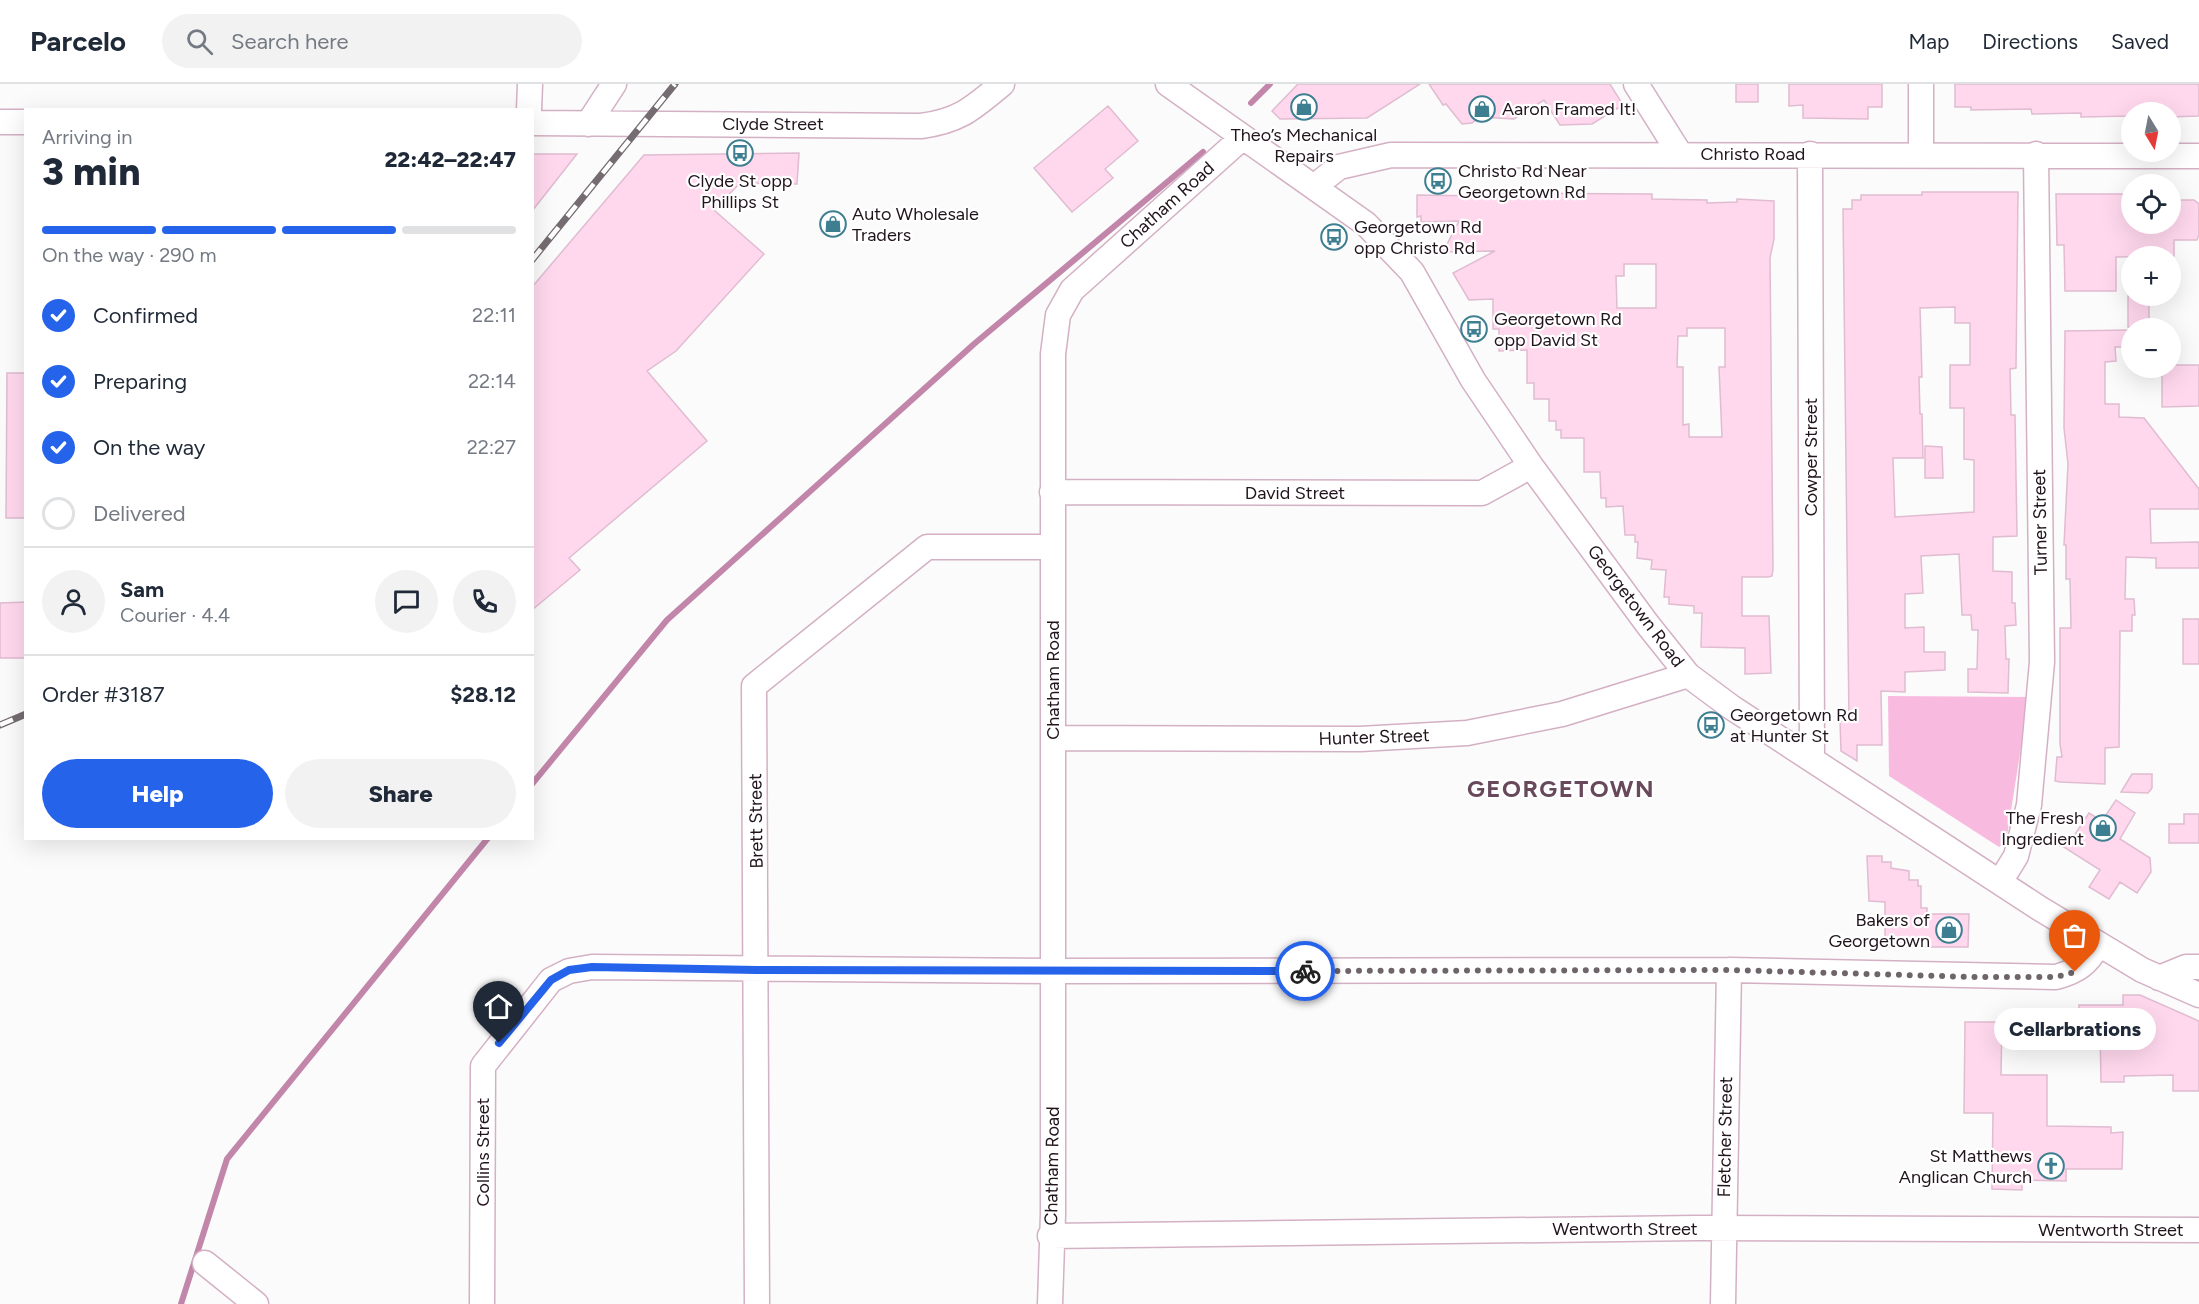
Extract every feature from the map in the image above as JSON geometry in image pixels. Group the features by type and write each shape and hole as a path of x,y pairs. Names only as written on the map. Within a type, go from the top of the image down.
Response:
{"street":[{"path":"529,108 530,84"},
{"path":"588,124 614,84"},
{"name":"Clyde Street","path":"534,123 921,126 945,123 969,111 1002,84"},
{"path":"1636,84 1680,154"},
{"path":"1921,84 1921,154"},
{"name":"Georgetown Road","path":"1177,88 1366,224 1412,272 1473,380 1531,466 1648,626 1688,675 1731,707 2099,944 2159,978 2199,995"},
{"path":"0,122 24,122"},
{"name":"Chatham Road","path":"1050,1304 1050,1236 1053,1214 1053,354 1058,315 1072,290 1243,137"},
{"name":"Cowper Street","path":"1810,154 1812,759"},
{"name":"Turner Street","path":"2000,882 2016,856 2029,805 2042,662 2036,154"},
{"name":"Christo Road","path":"1315,186 1339,167 1391,155 2199,156"},
{"name":"David Street","path":"1052,492 1482,493 1531,466"},
{"name":"Brett Street","path":"757,1304 754,686 927,547 1053,547"},
{"name":"Hunter Street","path":"1053,738 1360,739 1467,733 1562,714 1688,675"},
{"name":"Collins Street","path":"482,1304 483,1066 551,980 569,970 592,967 1052,971 1729,970 2056,977 2075,972 2089,961 2099,944"},
{"path":"2159,978 2186,967 2199,967"},
{"name":"Fletcher Street","path":"1723,1304 1722,1230 1729,970"},
{"name":"Wentworth Street","path":"1050,1236 1697,1228 1722,1230 2199,1230"},
{"path":"205,1263 256,1304"}],"shaded area":[{"path":"1888,696 2029,697 2006,842 1999,847 1889,776"}],"building":[{"path":"1298,84 1420,84 1367,118 1280,119 1272,111"},
{"path":"1429,84 1610,84 1623,105 1592,124 1560,125 1544,100 1514,119 1480,117 1472,123 1462,124 1446,104 1443,105"},
{"path":"1736,84 1758,84 1758,102 1736,102"},
{"path":"1789,84 1882,84 1882,107 1868,107 1868,119 1803,118 1803,105 1789,106"},
{"path":"1955,84 2199,84 2199,116 2181,117 2181,102 2121,102 2121,116 2081,117 2081,113 2032,114 2031,109 1971,110 1971,107 1955,107"},
{"path":"1108,106 1138,141 1105,169 1113,178 1072,212 1034,168"},
{"path":"799,153 797,184 740,183 714,210 764,254 676,351 647,371 707,441 569,558 580,570 534,608 534,285 644,155"},
{"path":"534,154 577,154 534,208"},
{"path":"1922,192 2018,192 2016,368 2010,369 2011,415 2015,415 2017,536 1993,537 1993,571 2012,572 2012,603 2015,603 2016,625 2005,626 2006,659 2009,659 2008,693 1968,692 1968,669 1977,669 1978,630 1972,630 1971,615 1962,615 1959,554 1921,556 1923,593 1905,594 1905,628 1924,627 1924,652 1945,652 1945,670 1905,672 1905,692 1881,691 1882,745 1857,745 1857,761 1841,751 1840,721 1849,721 1843,209 1852,209 1852,200 1861,200 1861,195 1922,195","holes":["1955,307 1955,323 1970,323 1970,365 1950,365 1950,408 1964,408 1964,459 1974,460 1974,512 1895,517 1893,458 1923,458 1919,377 1922,377 1920,308"]},
{"path":"1503,193 1652,194 1652,199 1707,200 1707,203 1737,202 1737,199 1774,201 1774,239 1770,258 1773,569 1772,576 1742,577 1742,616 1769,616 1771,673 1745,674 1745,648 1701,647 1702,613 1694,613 1694,606 1669,604 1669,597 1664,597 1666,570 1651,569 1652,560 1637,558 1638,542 1635,542 1635,535 1625,535 1623,506 1606,507 1606,498 1601,498 1600,472 1584,472 1584,438 1561,438 1561,430 1556,430 1556,421 1549,421 1549,399 1534,399 1534,383 1527,383 1527,350 1499,351 1499,329 1493,329 1493,299 1469,300 1453,273 1495,251 1443,252 1459,221 1421,222 1421,216 1417,217 1417,195 1480,196","holes":["1624,264 1656,264 1656,308 1617,308 1616,276 1624,276","1687,328 1725,328 1725,367 1719,367 1722,437 1689,437 1689,424 1683,425 1683,367 1677,367 1678,336 1687,336"]},
{"path":"2056,194 2121,194 2121,234 2181,234 2181,200 2194,200 2199,204 2197,240 2174,240 2174,246 2121,246 2121,257 2116,257 2116,291 2065,291 2064,245 2057,245"},
{"path":"2128,306 2149,306 2149,318 2128,318"},
{"path":"2121,330 2121,347 2115,347 2116,361 2105,362 2105,404 2119,404 2119,417 2144,418 2199,489 2199,509 2150,509 2151,543 2199,542 2199,568 2156,568 2156,558 2126,557 2125,599 2134,599 2135,615 2132,615 2132,631 2120,631 2119,747 2105,748 2105,784 2055,781 2057,757 2062,757 2060,628 2071,628 2070,579 2066,579 2066,545 2064,545 2068,464 2064,428 2065,331"},
{"path":"2181,365 2199,365 2199,406 2162,407 2162,378 2181,378"},
{"path":"7,373 24,373 24,518 6,518"},
{"path":"1925,446 1942,447 1943,478 1925,478"},
{"path":"24,602 24,658 0,658 0,603"},
{"path":"2183,619 2199,619 2199,664 2183,664"},
{"path":"2132,774 2152,774 2152,788 2148,793 2121,792"},
{"path":"2116,800 2135,813 2120,839 2150,858 2151,872 2137,893 2120,882 2109,899 2089,887 2100,870 2059,844 2072,839 2089,813 2102,821"},
{"path":"2184,814 2199,814 2199,843 2169,843 2169,824 2184,824"},
{"path":"1867,856 1882,856 1882,862 1891,862 1891,868 1909,871 1909,880 1918,880 1918,886 1921,886 1921,908 1927,908 1927,914 1969,914 1968,947 1885,947 1885,902 1869,901"},
{"path":"2123,995 2140,995 2199,1021 2199,1091 2173,1091 2173,1075 2124,1076 2124,1082 2101,1082 2100,1030 2079,1030 2079,1005 2123,1005"},
{"path":"1965,1022 2002,1022 2001,1075 2047,1075 2047,1126 2111,1127 2111,1133 2123,1132 2122,1169 2066,1169 2066,1181 2022,1180 2022,1190 1992,1189 1993,1113 1964,1113"}],"waterway":[{"path":"1251,103 1270,84"},
{"path":"534,782 667,620 974,344 1203,152"},
{"path":"181,1304 227,1159 486,840"}],"railway":[{"path":"534,258 675,84"},
{"path":"0,725 24,715"}],"way so far":[{"path":"1305,971 1729,970 1974,977 2056,977 2075,972"}],"place":[{"name":"Theo’s Mechanical Repairs","path":"1304,107"},
{"name":"Aaron Framed It!","path":"1482,109"},
{"name":"Clyde St opp Phillips St","path":"740,153"},
{"name":"Christo Rd Near Georgetown Rd","path":"1438,181"},
{"name":"Auto Wholesale Traders","path":"833,224"},
{"name":"Georgetown Rd opp Christo Rd","path":"1334,237"},
{"name":"Georgetown Rd opp David St","path":"1474,329"},
{"name":"Georgetown Rd at Hunter St","path":"1711,725"},
{"name":"The Fresh Ingredient","path":"2103,828"},
{"name":"Bakers of Georgetown","path":"1949,930"},
{"name":"Cellarbrations","path":"2075,972"},
{"name":"St Matthews Anglican Church","path":"2051,1166"}],"district":[{"name":"GEORGETOWN","path":"1561,789"}],"route":[{"path":"499,1043 551,980 569,970 592,967 757,970 1305,971"}]}
